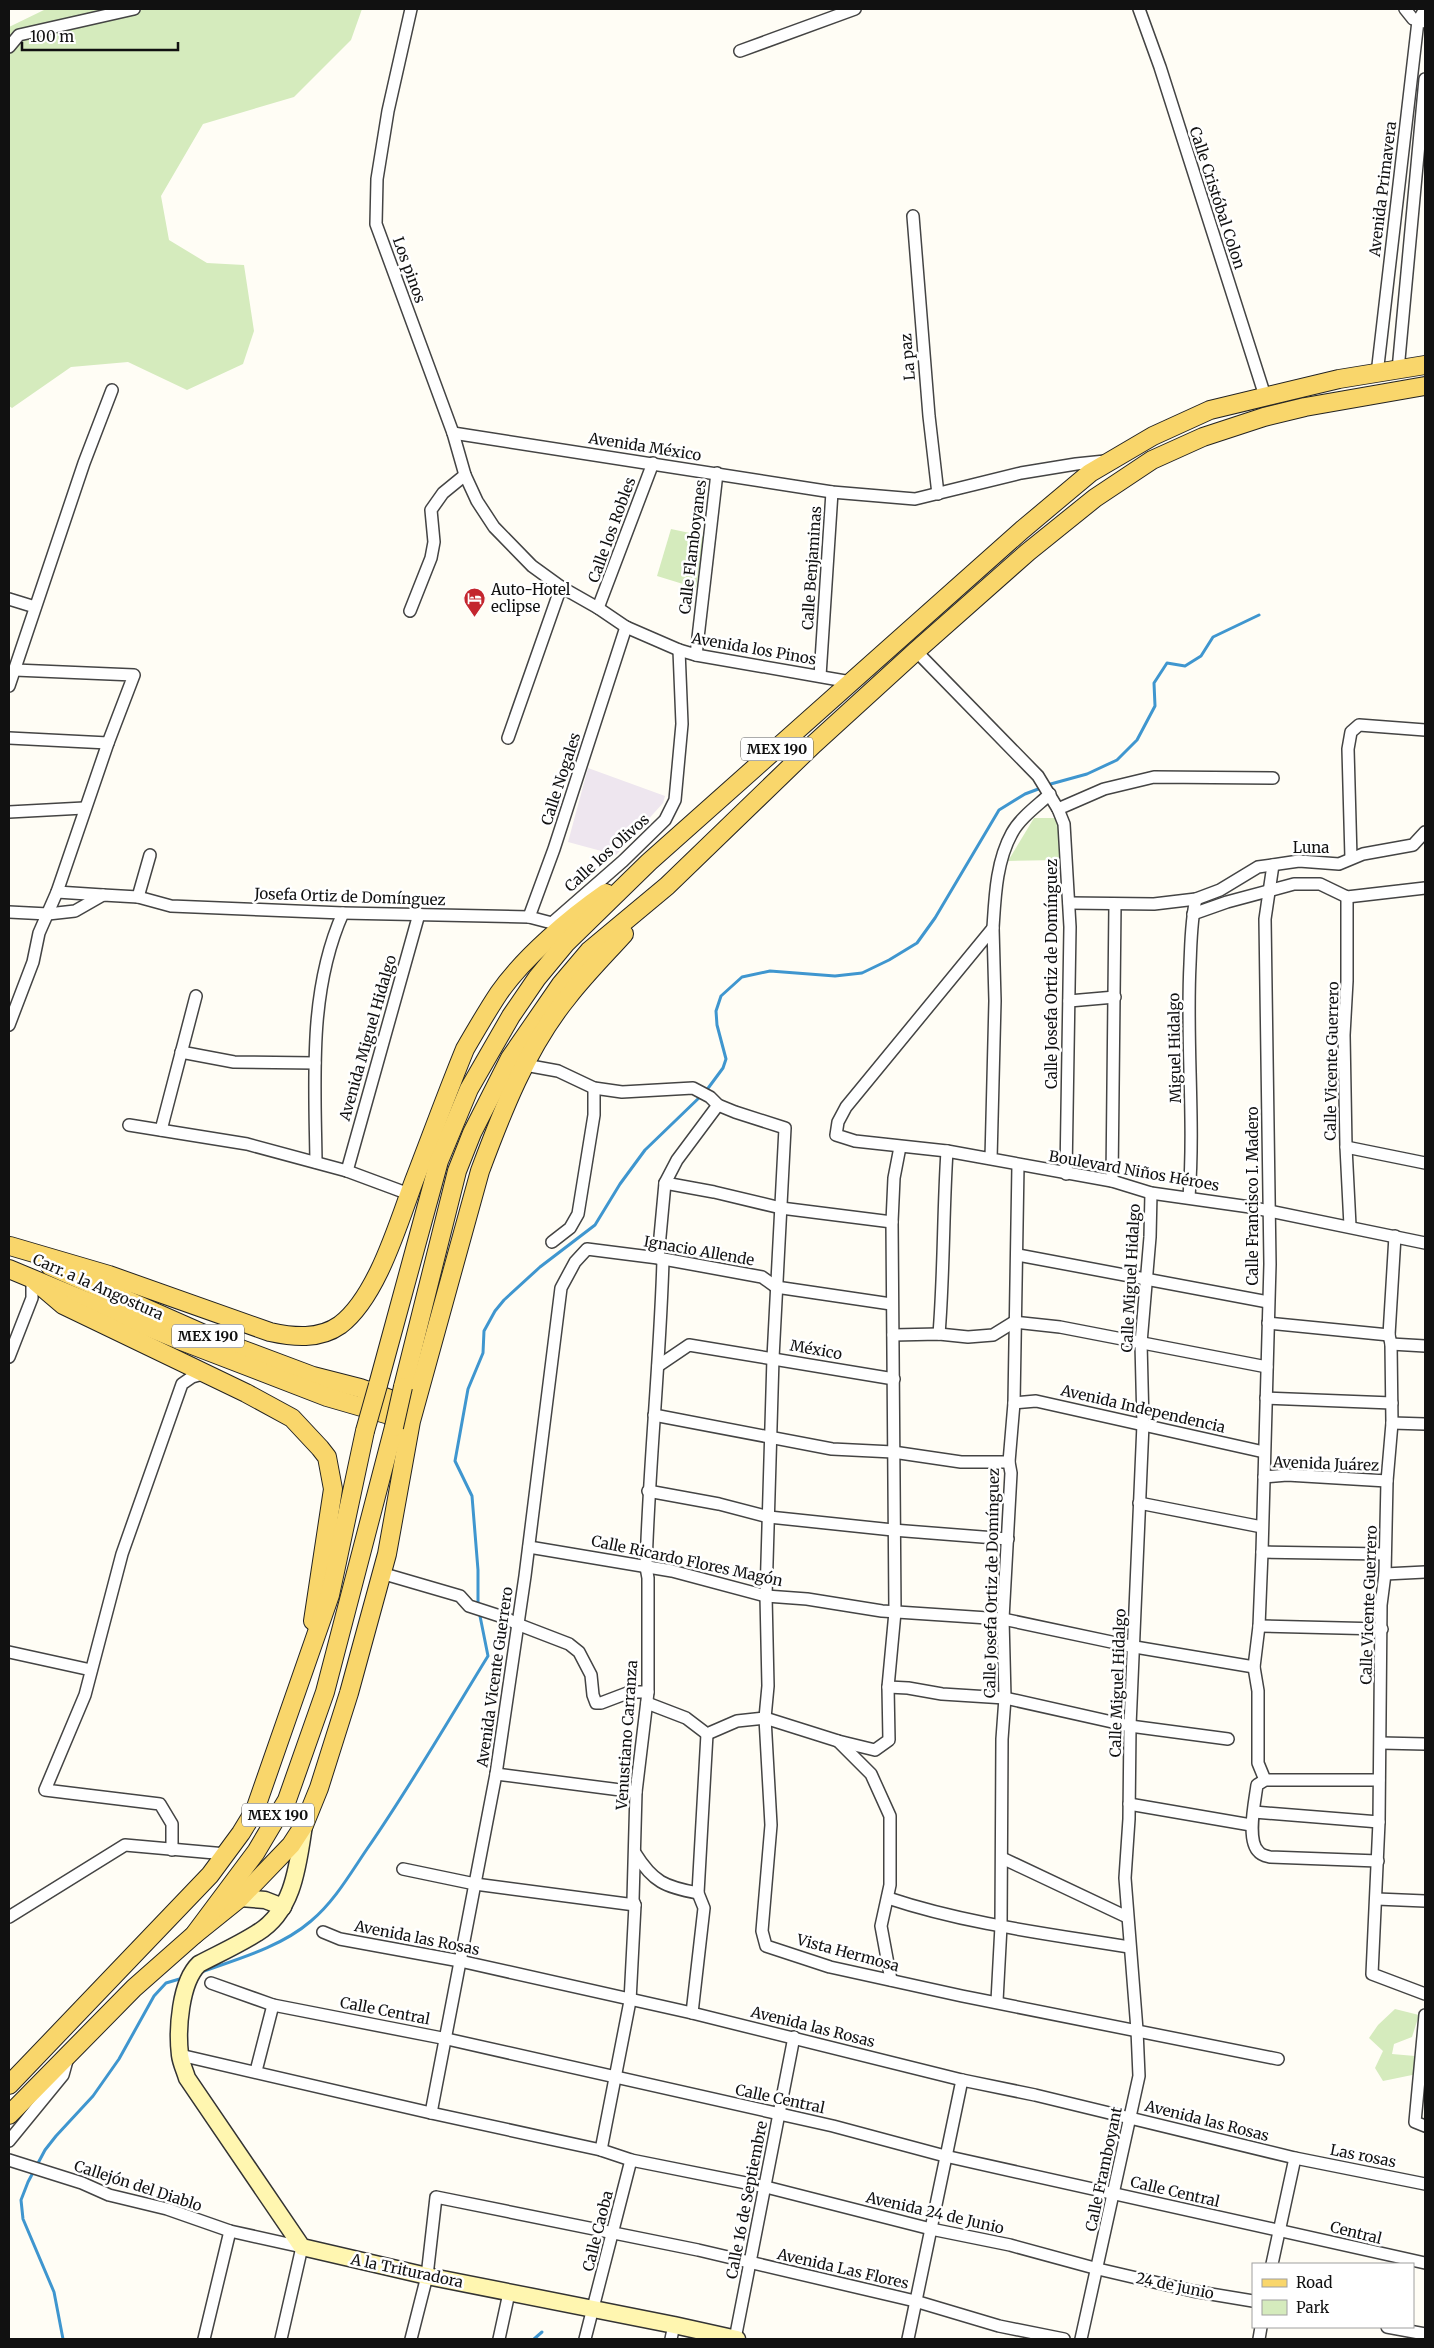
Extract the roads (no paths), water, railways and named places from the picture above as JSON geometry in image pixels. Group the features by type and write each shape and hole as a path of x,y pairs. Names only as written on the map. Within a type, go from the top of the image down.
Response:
{"main road":[{"name":"MEX 190","path":"9,2086 177,1911 226,1854 255,1810 330,1595 365,1431 439,1161 469,1089 511,1016 537,978 566,943 649,862 1030,523 1090,473 1153,436 1210,410 1339,379 1425,365"},
{"name":"MEX 190","path":"9,2115 134,1988 194,1935 256,1852 287,1800 325,1692 394,1426 457,1171 488,1098 510,1058 561,984 589,951 667,886 808,750 916,651 1028,552 1095,498 1152,460 1203,437 1264,417 1306,407 1425,386"},
{"path":"9,1246 109,1274 270,1332 287,1336 310,1336 325,1333 338,1326 355,1312 367,1295 409,1194 465,1049 500,992 557,925 585,908 649,862"},
{"path":"194,1935 240,1898 290,1845 304,1825 319,1788 349,1693 387,1554 413,1414 480,1171 492,1137 525,1065 567,998 667,886"},
{"name":"Carr. a la Angostura","path":"9,1246 222,1342 313,1376 360,1388 413,1414"},
{"name":"Carr. a la Angostura","path":"9,1270 327,1397 413,1414"},
{"path":"34,1281 62,1305 206,1373 292,1418 327,1457 333,1489 308,1657"}],"street":[{"path":"9,47 18,35 134,9"},
{"name":"Los pinos","path":"411,9 388,111 377,179 376,224 453,433"},
{"path":"740,51 855,9"},
{"name":"Calle Cristóbal Colon","path":"1139,9 1163,76 1265,396"},
{"path":"1406,9 1408,15 1422,22"},
{"name":"Avenida Primavera","path":"1377,374 1425,9"},
{"name":"Avenida Primavera","path":"1398,370 1425,79"},
{"name":"La paz","path":"913,216 928,416 938,494"},
{"path":"9,686 84,463 112,390"},
{"name":"Avenida México","path":"453,433 832,492 915,499 1021,473 1076,464 1111,461"},
{"name":"Avenida los Pinos","path":"453,433 465,475 477,500 494,527 516,552 561,587 598,608 626,627 679,650 696,655 851,682"},
{"name":"Calle los Robles","path":"598,608 653,463"},
{"name":"Calle Flamboyanes","path":"696,655 718,473"},
{"path":"410,611 431,558 434,542 431,510 443,493 465,475"},
{"name":"Calle Benjaminas","path":"820,676 832,492"},
{"path":"508,738 561,587"},
{"path":"9,599 35,607"},
{"name":"Calle Nogales","path":"529,917 554,849 626,627"},
{"name":"Calle los Olivos","path":"557,925 665,820 675,800 682,724 679,650"},
{"name":"Calle Josefa Ortiz de Domínguez","path":"916,651 1038,776 1058,809 1064,824 1069,903 1066,1174"},
{"path":"9,1025 33,962 39,933 57,892 75,842 84,808 134,675 15,670"},
{"path":"1350,858 1348,749 1351,732 1359,725 1425,730"},
{"path":"9,738 108,743"},
{"path":"1058,809 1104,789 1154,777 1273,778"},
{"path":"991,1159 995,1001 993,928 996,884 1012,833 1048,792"},
{"path":"9,812 84,808"},
{"name":"Luna","path":"1069,903 1154,904 1196,899 1220,890 1258,867 1299,861 1340,864 1350,858 1413,845 1425,832"},
{"path":"138,897 150,855"},
{"name":"Calle Francisco I. Madero","path":"1254,1667 1259,1626 1262,1552 1271,1211 1268,1155 1265,919 1273,865"},
{"path":"1193,914 1268,890 1294,884 1320,884 1348,897 1425,888"},
{"name":"Josefa Ortiz de Domínguez","path":"57,892 138,897 171,906 343,914 529,917"},
{"path":"9,912 48,914 75,911 103,895"},
{"name":"Calle Vicente Guerrero","path":"1348,897 1344,1035 1346,1147 1350,1226"},
{"name":"Miguel Hidalgo","path":"1189,1197 1192,1167 1188,1003 1193,914 1196,899"},
{"path":"1112,1182 1115,904"},
{"path":"316,1162 315,1063 320,1001 327,954 343,914"},
{"name":"Avenida Miguel Hidalgo","path":"347,1171 419,914"},
{"path":"529,917 557,925"},
{"name":"Boulevard Niños Héroes","path":"993,928 846,1107 838,1122 836,1135 855,1142 947,1151 991,1159 1112,1182 1150,1192 1189,1197 1350,1226 1425,1243"},
{"path":"162,1130 196,996"},
{"path":"1069,1001 1115,997"},
{"path":"181,1052 234,1062 315,1063"},
{"path":"525,1065 558,1071 594,1088 622,1092 693,1088 710,1097 718,1105 784,1128 773,1358 766,1596 768,1686 765,1718"},
{"path":"552,1242 570,1228 578,1214 594,1115 594,1088"},
{"path":"718,1105 677,1160 665,1183 714,1192 781,1208 892,1222"},
{"path":"129,1125 247,1144 347,1171 409,1194"},
{"path":"707,1734 737,1721 765,1718 838,1741 875,1750 888,1740 888,1687 895,1612 893,1530 894,1335 891,1304 892,1222 894,1178 900,1147"},
{"path":"1346,1147 1425,1162"},
{"path":"939,1334 943,1293 943,1201 947,1151"},
{"name":"Calle Josefa Ortiz de Domínguez","path":"998,2001 1001,1926 1002,1739 1005,1698 1003,1619 1011,1473 1009,1462 1014,1403 1014,1322 1018,1255 1018,1165"},
{"name":"Venustiano Carranza","path":"601,2150 630,2001 635,1905 633,1888 636,1792 647,1697 648,1578 646,1567 648,1491 658,1366 660,1259 665,1183"},
{"name":"Calle Miguel Hidalgo","path":"1137,2030 1126,1917 1125,1878 1143,1424 1141,1343 1147,1279 1150,1192"},
{"name":"Calle Vicente Guerrero","path":"1395,1236 1390,1339 1392,1423 1387,1481 1385,1574 1381,1604 1379,1715 1381,1743 1377,1899 1372,1974 1425,1994"},
{"name":"Ignacio Allende","path":"587,1249 660,1259 762,1277 776,1287 891,1304"},
{"name":"Avenida Vicente Guerrero","path":"431,2113 447,2039 496,1774 529,1547 561,1288 575,1262 587,1249"},
{"path":"1018,1255 1268,1302"},
{"path":"9,1357 32,1298 34,1281"},
{"path":"894,1335 939,1334 968,1337 993,1335 1014,1322 1060,1327 1267,1367"},
{"path":"1268,1322 1390,1339 1425,1346"},
{"name":"México","path":"658,1366 689,1345 894,1379"},
{"path":"172,1850 172,1824 160,1804 45,1790 84,1695 122,1554 182,1384 182,1369 175,1358"},
{"path":"182,1384 192,1377 206,1373"},
{"path":"1266,1398 1392,1403"},
{"name":"Avenida Independencia","path":"1014,1403 1036,1400 1264,1452"},
{"path":"654,1415 832,1450 893,1452 961,1462 1009,1462"},
{"path":"1392,1423 1425,1424"},
{"name":"Avenida Juárez","path":"1264,1477 1287,1475 1387,1481"},
{"path":"648,1491 718,1504 769,1517 893,1530 1008,1539"},
{"path":"1139,1503 1262,1527"},
{"name":"Calle Ricardo Flores Magón","path":"529,1547 672,1571 766,1596 807,1599 895,1612 1003,1619 1135,1647 1254,1667"},
{"path":"1262,1552 1385,1554"},
{"path":"1385,1574 1425,1572"},
{"path":"381,1573 460,1596 469,1606 570,1644 579,1652 592,1675 592,1695 596,1703 630,1692 647,1697 686,1718 707,1734"},
{"path":"1259,1626 1382,1629"},
{"path":"9,1652 91,1670"},
{"path":"1254,1667 1259,1699 1258,1763 1261,1783 1251,1825 1254,1847 1259,1853 1270,1857 1378,1861"},
{"path":"888,1687 908,1688 942,1694 1005,1698 1130,1726 1228,1739"},
{"name":"Vista Hermosa","path":"765,1718 771,1825 762,1931 766,1946 830,1967 1137,2030"},
{"path":"692,2013 704,1908 698,1893 707,1734"},
{"path":"838,1741 871,1774 890,1816 890,1885 882,1926 891,1980"},
{"path":"1381,1743 1425,1744"},
{"path":"496,1774 636,1792"},
{"path":"1261,1783 1379,1780"},
{"path":"1129,1804 1251,1825"},
{"path":"1254,1812 1379,1822"},
{"path":"281,2339 302,2247 186,2078 180,2055 181,2014 188,1979 199,1964 257,1933 275,1918 283,1907 289,1897 299,1861 304,1825"},
{"path":"9,1917 125,1846 226,1854"},
{"path":"635,1853 653,1878 671,1888 698,1893"},
{"path":"1002,1858 1126,1917"},
{"path":"403,1869 475,1884 635,1905"},
{"path":"633,1888 653,1878"},
{"path":"240,1898 264,1900 283,1907"},
{"path":"888,1898 915,1907 1001,1926 1130,1947"},
{"path":"1377,1899 1425,1901"},
{"name":"Avenida las Rosas","path":"322,1932 340,1939 460,1962 630,2001 692,2013 962,2080 1035,2094 1295,2158"},
{"name":"Calle Central","path":"211,1983 273,2005 447,2039 779,2114 945,2156 1280,2231"},
{"path":"256,2071 273,2005"},
{"path":"1425,2016 1415,2122 1425,2126"},
{"path":"1137,2030 1278,2059"},
{"name":"Calle Framboyant","path":"1081,2339 1098,2269 1139,2076 1137,2030"},
{"name":"Calle 16 de Septiembre","path":"736,2339 794,2037"},
{"path":"9,2141 63,2075 70,2053"},
{"name":"Avenida 24 de Junio","path":"180,2055 601,2150 631,2160 766,2186 931,2229 1010,2245 1098,2269"},
{"path":"908,2339 962,2080"},
{"path":"1272,2263 1295,2158"},
{"name":"Las rosas","path":"1295,2158 1425,2184"},
{"name":"Callejón del Diablo","path":"9,2160 82,2183 109,2195 167,2209 230,2231 302,2247"},
{"name":"Calle Caoba","path":"585,2339 631,2160"},
{"name":"Avenida Las Flores","path":"427,2276 436,2197 614,2231 916,2301 999,2326 1064,2339"},
{"path":"204,2339 230,2231"},
{"name":"Central","path":"1280,2231 1425,2264"},
{"name":"A la Trituradora","path":"302,2247 427,2276 592,2309 673,2332 736,2339"},
{"name":"24 de junio","path":"1098,2269 1193,2291 1252,2301"},
{"path":"411,2339 427,2276"},
{"path":"499,2339 509,2293"},
{"path":"1392,2328 1425,2334"}],"waterway":[{"path":"1047,785 1087,774 1117,760 1137,740 1155,706 1154,683 1167,663 1185,666 1201,656 1213,637 1259,615"},
{"path":"706,1091 723,1068 726,1059 717,1025 716,1011 721,996 742,977 770,971 835,976 862,973 889,960 917,943 935,918 999,810 1025,794 1041,788"},
{"path":"478,1605 478,1570 472,1496 455,1461 468,1389 483,1353 484,1331 495,1311 504,1300 540,1267 595,1225 620,1184 645,1150 702,1095"},
{"path":"201,1972 259,1951 299,1930 319,1913 348,1878 429,1754 488,1656 479,1611"},
{"path":"63,2339 54,2292 23,2219 21,2200 45,2150 93,2096 119,2059 154,1996 166,1983 183,1978"},
{"path":"534,2339 542,2332"}],"place":[{"name":"Auto-Hotel eclipse","path":"475,618"}]}
